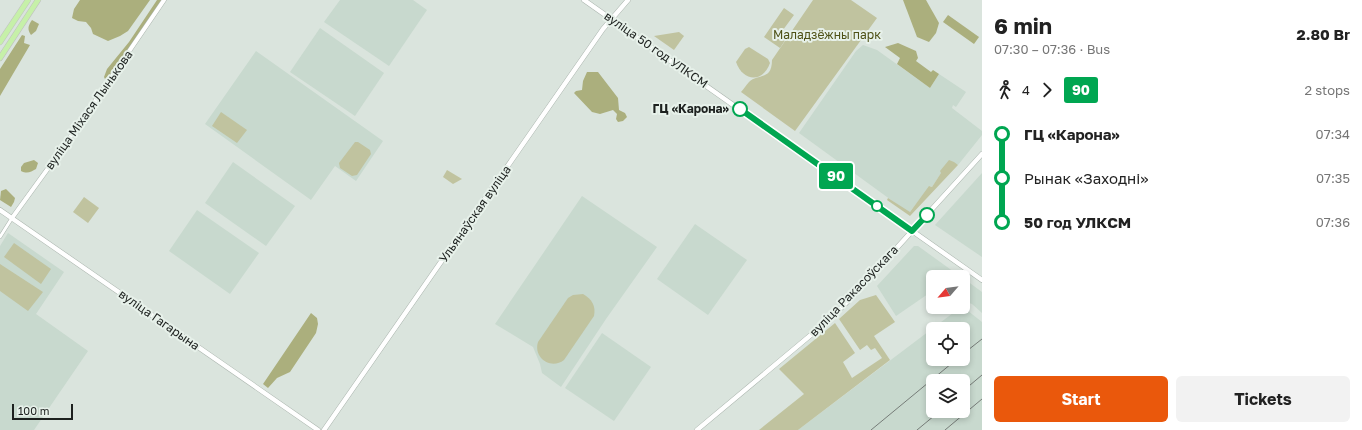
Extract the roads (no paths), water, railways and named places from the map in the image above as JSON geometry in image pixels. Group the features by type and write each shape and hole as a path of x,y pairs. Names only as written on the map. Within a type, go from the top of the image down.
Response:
{"main road":[{"path":"0,42 28,0"},
{"path":"0,58 38,0"},
{"name":"вуліца 50 год УЛКСМ","path":"584,0 982,280"},
{"name":"Ульянаўская вуліца","path":"324,430 603,29 628,0"},
{"name":"вуліца Ракасоўскага","path":"697,430 830,319 982,154"},
{"name":"вуліца Гагарына","path":"0,210 318,430"}],"street":[{"name":"вуліца Міхася Лынькова","path":"12,218 65,145 164,0"},
{"path":"0,237 12,218"}],"railway":[{"path":"970,348 982,339"},
{"path":"871,430 949,366"},
{"path":"970,385 982,375"},
{"path":"945,430 982,399"},
{"path":"917,430 932,418"}],"place":[{"name":"ГЦ «Карона»","path":"740,109"}],"park label":[{"name":"Маладзёжны парк","path":"827,35"}]}
